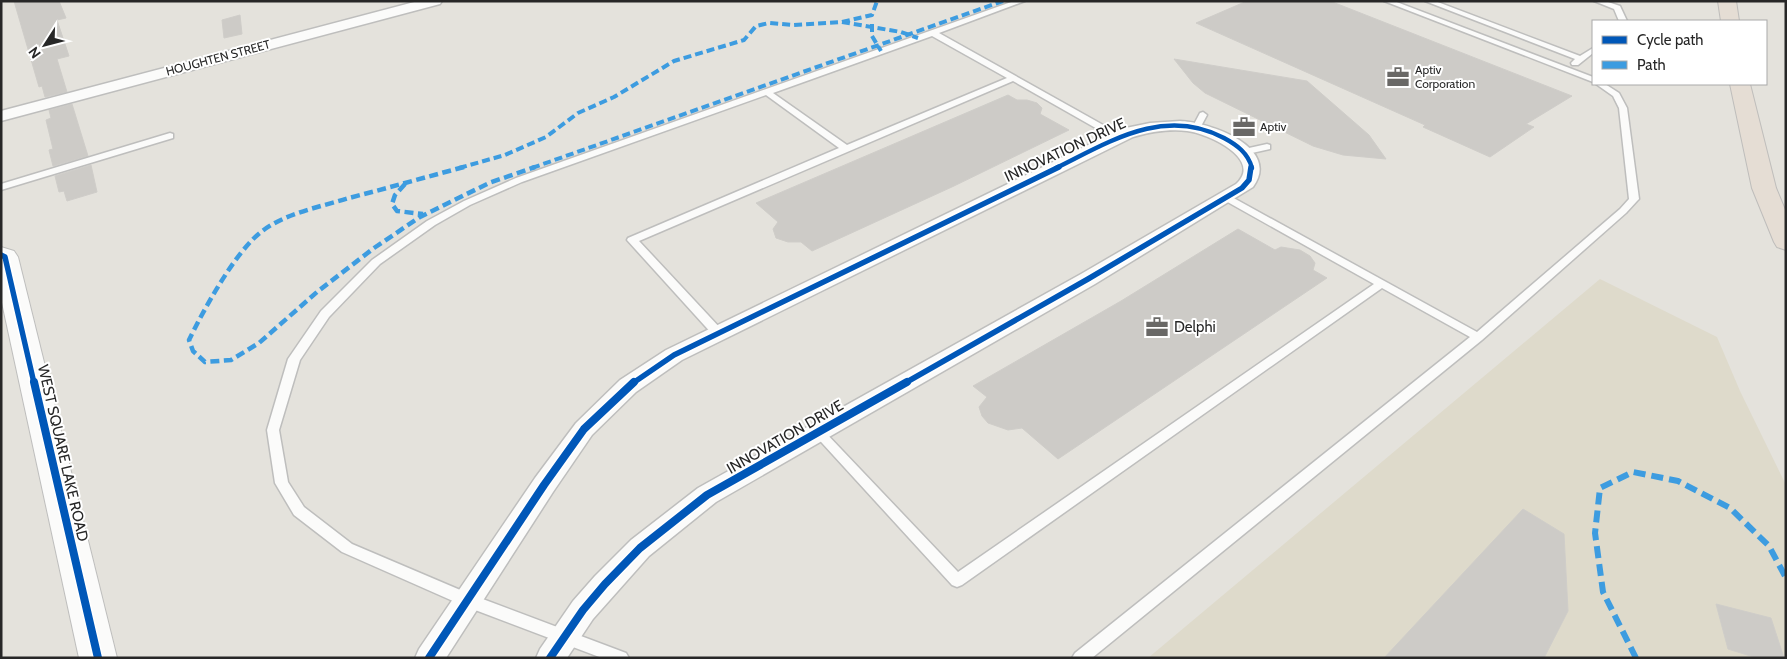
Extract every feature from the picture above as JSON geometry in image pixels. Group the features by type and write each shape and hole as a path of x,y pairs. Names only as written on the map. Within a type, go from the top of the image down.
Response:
{"highway":[{"path":"1727,1 1730,20"},
{"path":"1740,85 1764,188 1786,242"}],"main road":[{"name":"WEST SQUARE LAKE ROAD","path":"1,255 5,257 7,296 98,658"}],"street":[{"name":"HOUGHTEN STREET","path":"1,116 435,1"},
{"name":"INNOVATION DRIVE","path":"429,658 544,485 584,429 628,386 674,354 1118,137 1142,128 1200,121 1207,130 1223,137 1243,152 1250,162 1252,170 1250,180 1228,198 708,495 640,548 605,584 565,635 550,658"}],"lane":[{"path":"621,658 565,635 468,600 347,548 299,511 282,483 273,430 294,359 325,314 376,262 466,203 519,180 1022,1"},
{"path":"1388,1 1592,80"},
{"path":"1428,1 1581,59"},
{"path":"1597,1 1617,8 1623,20"},
{"path":"1445,23 1461,14"},
{"path":"933,33 1118,137"},
{"path":"1568,69 1592,51"},
{"path":"718,333 632,240 1014,78"},
{"path":"1080,658 1478,337 1623,211 1634,199 1623,108 1616,95 1601,85"},
{"path":"767,92 846,148"},
{"path":"1,186 170,136"},
{"path":"1243,152 1267,148"},
{"path":"1228,198 1478,337"},
{"path":"818,432 957,581 1382,283"}],"shaded area":[{"path":"1600,279 1717,337 1740,391 1786,485 1786,658 1148,658"}],"building":[{"path":"14,1 59,1 66,18 57,20 69,56 57,59 67,92 45,97 42,86 39,87"},
{"name":"Aptiv Corporation","path":"1247,1 1330,1 1572,96 1526,124 1534,127 1490,157 1423,127 1425,125 1196,23"},
{"path":"240,15 242,34 224,38 222,20"},
{"path":"1174,59 1307,81 1369,135 1386,159 1343,155 1313,146 1205,93 1193,83"},
{"path":"1008,95 1017,100 1037,103 1042,108 1040,114 1069,130 954,186 812,251 801,242 788,242 776,238 773,229 778,222 756,203"},
{"path":"72,104 88,156 53,166 49,150 53,149 46,120 51,118 49,110"},
{"path":"91,165 97,192 67,201 64,191 59,192 55,176"},
{"path":"1238,229 1275,250 1281,247 1300,250 1310,256 1315,263 1313,270 1327,278 1058,459 1022,428 1008,430 988,423 982,416 979,407 987,397 973,386 1121,301"},
{"path":"1523,509 1564,534 1568,611 1544,658 1384,658"},
{"path":"1716,604 1771,618 1784,658 1757,658 1728,649"}],"marked path":[{"path":"877,1 872,15 842,22 793,25 769,23 756,26 744,40 674,61 614,97 578,113 546,137 505,155 308,210 273,224 258,234 242,252 217,289 189,340 193,351 205,362 231,360 259,343 317,292 374,248 420,217 489,183 1003,1"},
{"path":"842,22 901,32 918,38"},
{"path":"872,24 872,36 881,51"},
{"path":"405,184 395,195 392,204 397,211 423,214"},
{"path":"1636,658 1603,592 1595,533 1600,488 1633,472 1678,481 1730,508 1769,546 1786,578"}],"cycle path":[{"path":"429,658 544,485 584,429 628,386 674,355 1127,133 1165,126 1188,126 1221,136 1242,151 1249,160 1252,169 1248,181 1242,188 1088,279 707,495 640,548 605,584 583,610 550,658"},
{"path":"1,255 5,257 98,658"}],"place":[{"name":"Aptiv Corporation","path":"1398,77"},
{"name":"Aptiv","path":"1244,127"},
{"name":"Delphi","path":"1157,327"}]}
